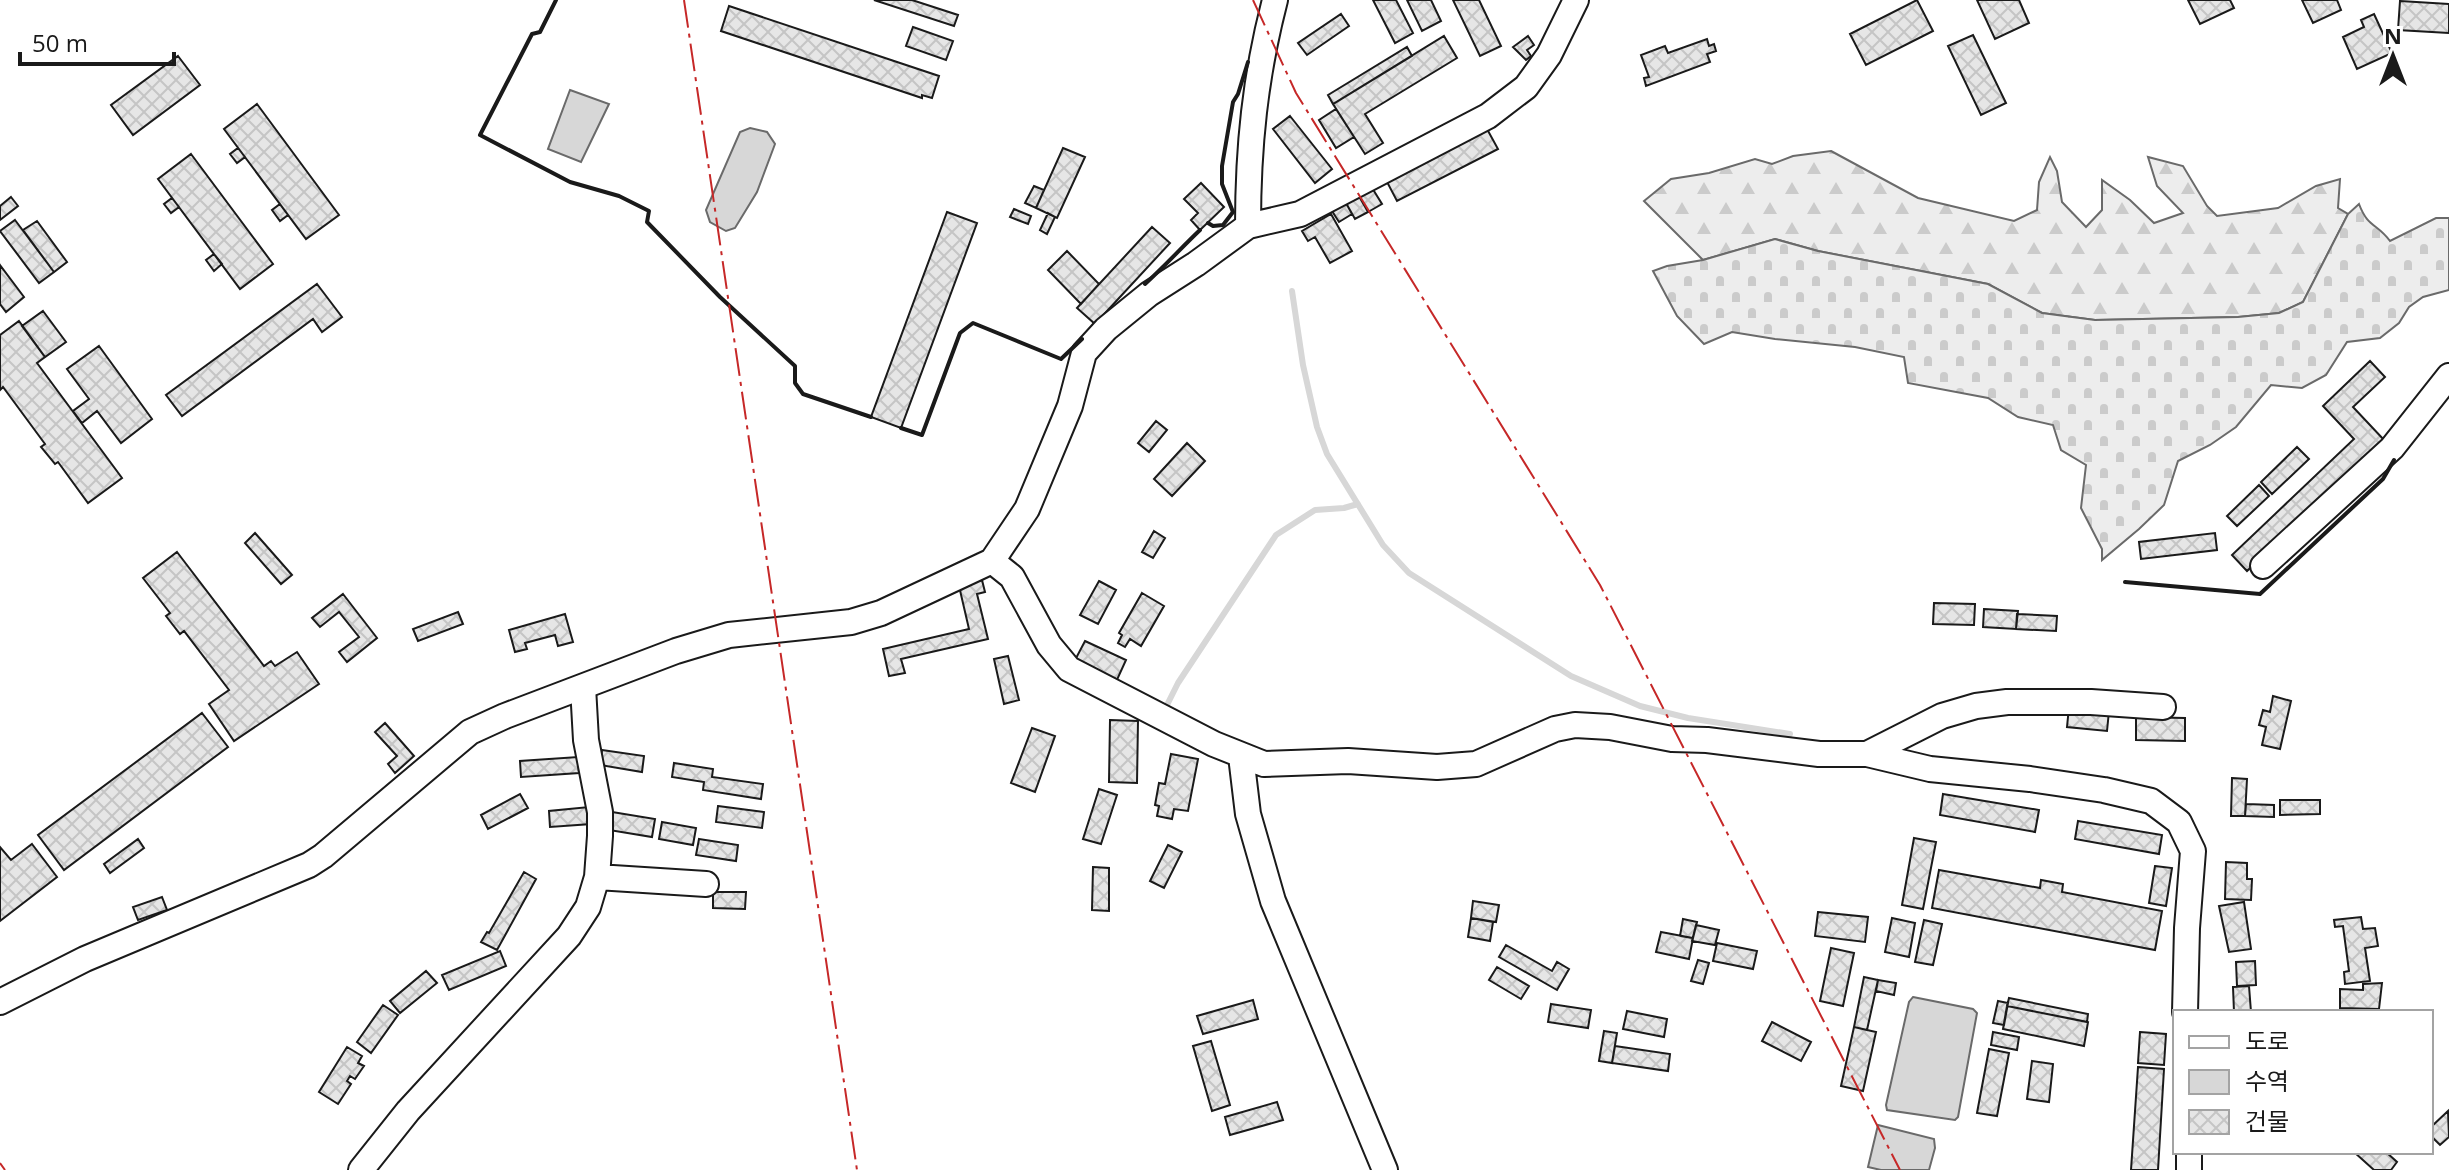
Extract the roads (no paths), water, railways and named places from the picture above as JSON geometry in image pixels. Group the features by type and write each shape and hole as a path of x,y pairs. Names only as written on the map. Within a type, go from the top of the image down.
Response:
{"street":[{"path":"1248,226 1249,137 1260,56 1275,0"},
{"path":"0,1002 85,959 309,865 470,732 505,716 676,651 729,635 851,622 881,613 992,561 1027,509 1070,406 1084,353 1106,329 1149,294 1248,226 1300,214 1488,116 1526,87 1549,55 1576,0"},
{"path":"2263,566 2392,448 2449,376"},
{"path":"992,561 1012,577 1049,645 1069,669 1241,756 1264,764 1348,761 1437,767 1476,764 1555,729 1575,725 1610,727 1672,739 1707,740 1819,754 1867,754 1930,769 2030,779 2104,790 2151,801 2179,822 2193,851 2185,1010"},
{"path":"361,1170 408,1111 569,936 588,907 597,877 600,812 586,740 583,687"},
{"path":"1867,754 1942,716 1976,706 2007,702 2091,702 2163,707"},
{"path":"1241,756 1248,814 1273,901 1385,1170"},
{"path":"597,877 706,884"}],"water":[{"path":"570,90 609,104 581,162 548,149"},
{"path":"750,128 767,132 775,144 757,192 735,228 726,231 710,222 706,210 740,132"},
{"path":"1913,997 1973,1009 1977,1013 1955,1120 1887,1110 1909,1002"},
{"path":"1878,1125 1934,1139 1935,1148 1929,1170 1868,1167"}],"waterway":[{"path":"1292,291 1303,365 1317,427 1327,454 1383,545 1409,573 1571,676 1640,706 1688,718 1790,734"},
{"path":"1166,707 1178,683 1276,535 1315,510 1358,504"}]}
